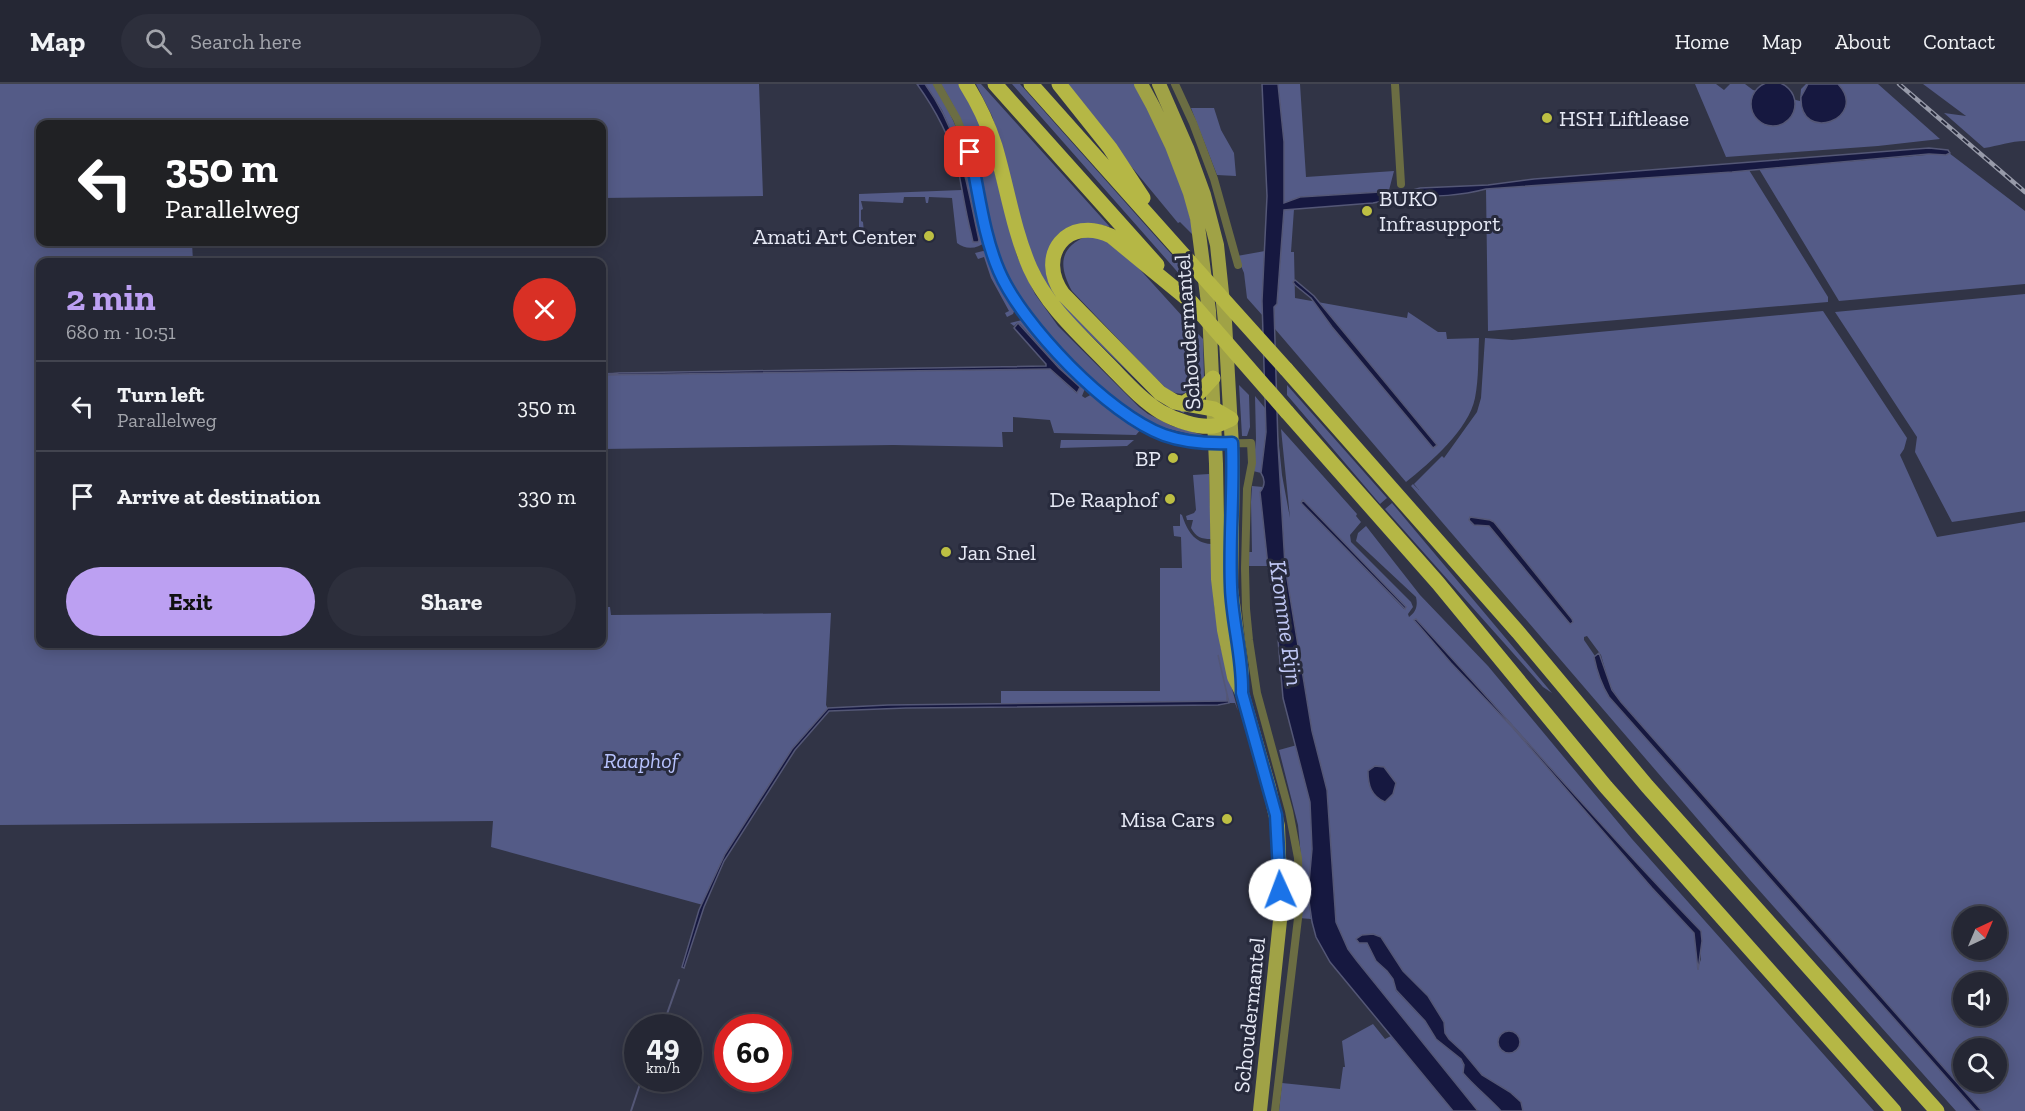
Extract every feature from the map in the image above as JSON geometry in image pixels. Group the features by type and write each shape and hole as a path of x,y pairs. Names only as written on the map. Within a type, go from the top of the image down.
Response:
{"highway":[{"path":"966,84 978,104 994,143 1024,252 1043,292 1053,306 1151,405 1175,418 1197,424 1215,426 1231,419"},
{"path":"995,84 1376,512 1606,787 1893,1111"},
{"path":"1031,84 1397,494 1518,632 1654,794 1936,1111"},
{"path":"1059,84 1110,148 1173,243"},
{"path":"1191,302 1111,236 1101,231 1083,229 1075,232 1066,237 1054,252 1052,270 1058,287 1160,393 1168,399 1183,404 1214,409 1231,419"},
{"path":"1183,404 1200,392 1213,378"}],"main road":[{"name":"Schoudermantel","path":"1140,84 1172,146 1197,218 1209,311 1219,541 1218,579 1224,630 1234,677 1242,693 1282,813 1281,911 1260,1111"},
{"name":"Schoudermantel","path":"1159,84 1187,148 1204,195 1217,245 1225,322 1232,443 1231,588 1242,673 1242,693"}],"street":[{"path":"937,84 957,119 967,143 990,249 996,265 1012,298 1028,321 1092,387 1133,418 1164,435 1203,444 1232,443"},
{"path":"1175,84 1193,123 1214,179 1238,265"},
{"path":"1395,84 1401,184"},
{"name":"Schoudermantel","path":"1232,443 1251,443 1252,463 1247,489 1245,568 1249,640 1257,693 1282,813 1298,858 1299,910 1275,1111"}],"green space":[{"name":"Raaphof","path":"0,84 759,84 763,196 606,198 606,120 36,120 36,246 192,246 193,258 36,258 36,648 606,648 606,607 610,607 611,615 831,613 826,705 828,709 792,753 758,802 728,854 703,905 491,847 493,821 0,825"},
{"path":"925,84 933,84 945,103 961,141 985,242 979,246 968,248 957,243 952,198 929,197 928,203 925,197 904,197 903,203 861,201 863,209 861,210 861,221 864,232 859,232 859,194 962,190 973,242 979,241 958,146 942,110"},
{"path":"941,84 962,84 981,121 1017,256 1035,294 1058,326 1148,414 1172,426 1203,435 1203,437 1153,424 1137,416 1095,385 1074,366 1035,323 1018,299 995,253 970,142"},
{"path":"976,84 981,84 1110,227 1084,223 1047,271 1186,408 1184,413 1167,406 1149,392 1054,300 1028,252 992,116"},
{"path":"1012,84 1020,84 1189,274 1189,285"},
{"path":"1063,84 1135,84 1163,139 1183,190 1195,237 1180,222 1178,223"},
{"path":"1278,84 1300,84 1306,177 1394,171 1388,194 1380,192 1300,197 1284,203 1284,142"},
{"path":"1695,84 1716,84 1724,90 1730,84 1745,84 1753,90 1800,101 1801,89 1806,84 1878,84 1940,139 1726,157"},
{"path":"1923,84 2025,84 2025,141 1984,148 1944,113 1966,116"},
{"path":"1191,108 1214,108 1221,130 1234,153 1236,176 1217,175"},
{"path":"1949,153 2025,211 2025,284 1839,301 1759,169"},
{"path":"1749,170 1828,297 1828,302 1488,331 1486,189"},
{"path":"1294,209 1291,252 1294,252 1295,298 1407,318 1408,312 1438,332 1446,332 1447,339 1479,338 1475,398 1465,422 1447,444 1406,482 1275,329 1274,307 1277,304 1284,210"},
{"path":"1087,236 1103,238 1134,263 1203,339 1204,377 1189,391 1175,393 1162,385 1072,291 1063,266 1064,259 1071,246"},
{"path":"1265,251 1263,316 1247,298 1244,273 1237,256"},
{"path":"987,252 1015,309 1013,314 1007,317 1005,313 1009,311 991,278 984,257 978,259 975,253"},
{"path":"2025,294 2025,511 1952,522 1915,452 1917,437 1835,312"},
{"path":"1823,311 1907,438 1900,455 1937,537 2025,522 2025,1111 1982,1111 1965,1092 2007,1092 2007,1038 1953,1038 1953,1078 1621,702 1610,686 1601,655 1587,636 1584,637 1595,656 1609,697 1953,1085 1953,1092 1959,1092 1976,1111 1956,1111 1750,880 1411,486 1413,484 1419,490 1414,484 1442,456 1444,458 1477,412 1481,398 1485,338 1512,340","holes":["1469,520 1494,522 1573,622 1570,623 1489,526 1472,524"]},
{"path":"1022,320 1052,354 1086,386 1082,396 1085,398 1094,393 1142,428 1136,435 1054,433 1050,420 1013,417 1013,432 1002,432 1003,447 893,445 606,449 606,373 841,369 858,371 1050,369 1076,393 1067,376 1020,324 1017,323 1014,326 1010,323"},
{"path":"1239,385 1249,395 1250,427 1247,436 1242,436"},
{"path":"1287,385 1387,498 1380,504 1287,395"},
{"path":"1255,396 1265,408 1266,432 1261,473 1253,471 1256,439"},
{"path":"1277,426 1282,475 1290,518 1281,429 1357,514 1361,522 1350,535 1351,542 1411,602 1413,607 1408,614 1409,617 1416,608 1416,597 1356,541 1358,533 1366,526 1420,595 1488,666 1632,839 1874,1111 1523,1111 1521,1102 1510,1092 1482,1075 1449,1039 1445,1033 1444,1022 1428,996 1403,971 1367,943 1376,961 1393,979 1396,991 1425,1021 1436,1039 1461,1059 1469,1080 1483,1091 1501,1111 1478,1111 1357,961 1348,949 1336,922 1327,790 1312,731 1285,566","holes":["1302,500 1406,607 1404,609 1301,503","1416,619 1628,854 1700,930 1701,959 1698,968 1694,933 1513,728 1451,663 1415,621"]},
{"path":"1061,440 1134,440 1127,446 1060,448"},
{"path":"1209,474 1211,539 1197,535 1191,528 1193,520 1187,520 1186,516 1196,510 1193,475"},
{"path":"1252,486 1263,487 1260,492 1268,566 1248,566 1249,552 1252,552"},
{"path":"1392,503 1552,693 1543,687 1385,509"},
{"path":"1180,514 1189,531 1196,538 1211,544 1214,604 1221,648 1238,711 1235,703 1229,703 1228,698 1227,701 1001,704 1001,691 1160,691 1160,568 1182,568 1181,537 1174,536 1173,526 1180,526"},
{"path":"1297,745 1310,802 1312,849 1308,894 1311,919 1299,918 1301,857 1298,825 1279,750"},
{"path":"1373,1024 1385,1039 1391,1036 1453,1111 1279,1111 1282,1083 1340,1089 1343,1067 1345,1067 1342,1041"}],"water":[{"path":"1773,82 1782,83 1789,88 1794,95 1794,113 1789,120 1782,125 1773,126 1764,125 1757,120 1752,113 1751,104 1752,95 1757,88 1764,83"},
{"path":"917,84 925,84 947,121 966,178 978,242 973,242 957,164 950,143"},
{"name":"Kromme Rijn","path":"1262,84 1278,84 1284,142 1284,203 1300,197 1380,192 1388,194 1383,201 1373,203 1284,210 1277,304 1274,307 1278,444 1285,566 1312,731 1327,790 1336,922 1348,949 1357,961 1478,1111 1453,1111 1330,962 1316,937 1312,922 1308,894 1312,849 1310,802 1283,698 1275,604 1268,566 1260,492 1264,482 1261,473 1266,432 1262,301 1267,196"},
{"path":"1808,84 1838,84 1846,96 1845,107 1840,116 1820,123 1810,120 1803,112 1801,97"},
{"path":"1929,148 1948,150 1950,153 1732,172 1486,189 1448,195 1410,195 1409,191 1420,188 1488,185 1534,179"},
{"path":"1295,280 1314,296 1437,445 1433,448 1332,327 1311,298 1295,285 1293,282"},
{"path":"1018,323 1059,368 1080,387 1077,393 1050,369 606,375 1046,366 1014,328"},
{"path":"1303,500 1406,607 1405,609 1301,503"},
{"path":"1470,517 1494,522 1573,622 1570,624 1489,526 1474,525 1469,520"},
{"path":"1416,619 1628,854 1701,931 1698,970 1694,933 1513,728 1451,663 1414,620"},
{"path":"1599,653 1612,690 1621,702 1953,1078 1953,1085 1609,697 1598,673 1594,657"},
{"path":"1227,694 1229,703 1218,705 906,708 829,711 795,750 724,861 704,907 684,968 682,967 699,910 725,854 792,749 828,708 888,705 1227,701"},
{"path":"1375,766 1384,767 1396,783 1393,794 1385,802 1376,797 1370,785 1368,771"},
{"path":"1373,934 1381,937 1403,971 1428,996 1444,1022 1445,1033 1449,1039 1482,1075 1510,1092 1521,1102 1523,1111 1501,1111 1463,1073 1464,1065 1461,1059 1436,1039 1425,1021 1396,990 1393,979 1376,961 1367,943 1359,943 1356,939 1362,935"},
{"path":"1505,1031 1513,1031 1520,1038 1520,1046 1513,1053 1505,1053 1498,1046 1498,1038"},
{"path":"1959,1092 1965,1092 1982,1111 1976,1111"}],"waterway":[{"path":"667,1014 679,980"},
{"path":"631,1111 637,1092"}],"railway":[{"path":"1899,84 2025,192"}],"place":[{"name":"HSH Liftlease","path":"1547,118"},
{"name":"BUKO Infrasupport","path":"1367,211"},
{"name":"Amati Art Center","path":"929,236"},
{"name":"BP","path":"1173,458"},
{"name":"De Raaphof","path":"1170,499"},
{"name":"Jan Snel","path":"946,552"},
{"name":"Misa Cars","path":"1227,819"}],"route":[{"path":"970,152 990,249 1012,298 1034,328 1092,387 1150,428 1164,435 1203,444 1232,443 1231,588 1242,673 1242,693 1276,815 1280,890"}]}
